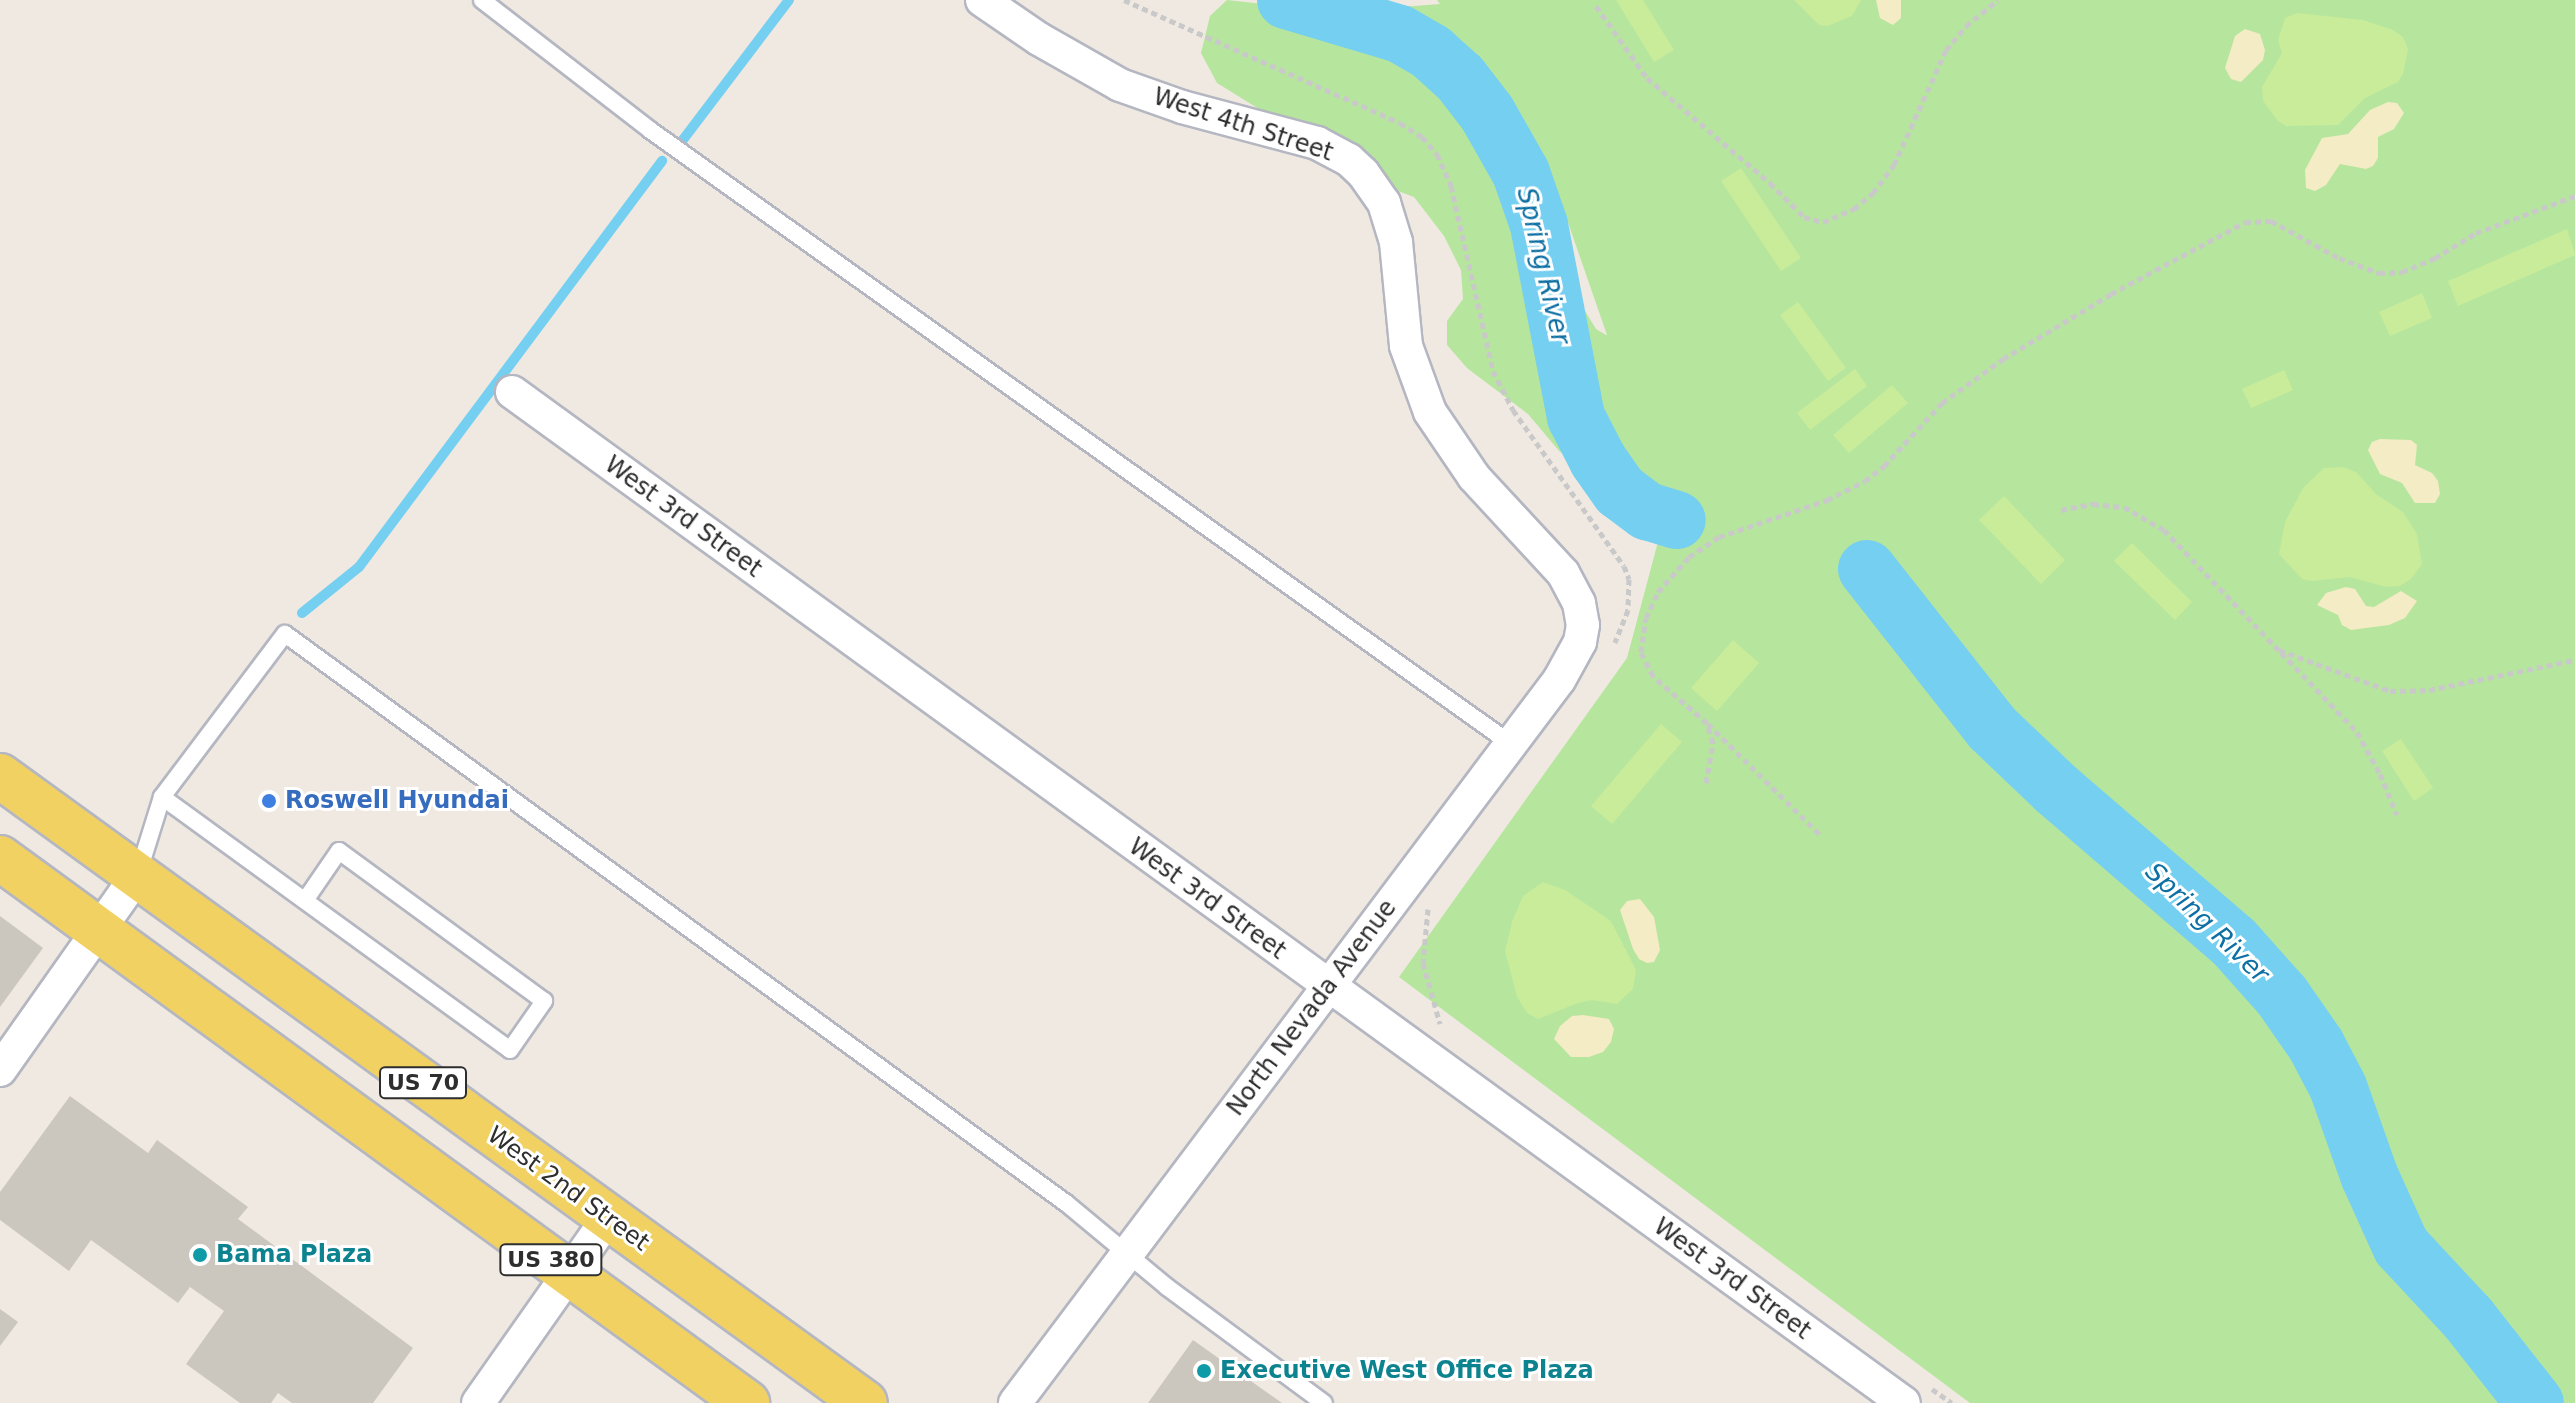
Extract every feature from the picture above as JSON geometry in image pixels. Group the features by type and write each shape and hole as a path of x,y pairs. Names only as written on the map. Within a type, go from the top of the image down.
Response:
{"main road":[{"name":"West 2nd Street","path":"0,776 865,1403"},
{"name":"US 380","path":"0,858 747,1403"}],"street":[{"name":"West 4th Street","path":"982,0 1058,51 1120,85 1182,107 1317,143 1349,160 1363,173 1384,203 1396,242 1406,346 1430,412 1474,477 1563,573 1579,603"},
{"name":"West 3rd Street","path":"512,392 1904,1403"},
{"name":"North Nevada Avenue","path":"1015,1403 1573,658 1583,625 1579,603"},
{"path":"0,1070 137,876"},
{"path":"478,1403 608,1218"}],"lane":[{"path":"482,0 650,130 1511,744"},
{"path":"137,876 162,797 285,634 832,1030 1128,1253 1177,1295 1324,1403"},
{"path":"162,797 510,1050 544,1001 339,851 306,899"}],"path":[{"path":"1596,6 1647,78 1770,183 1804,217 1823,222 1854,209 1873,193 1894,165 1946,50 1966,26 1998,0"},
{"path":"1821,836 1707,723 1653,676 1641,652 1646,618 1658,592 1689,557 1719,537 1827,500 1865,481 1884,466 1942,403 2003,359 2124,286 2245,222 2271,221 2339,258 2379,273 2402,272 2435,258 2476,233 2575,196"},
{"path":"2061,510 2093,504 2124,507 2164,530 2273,648 2327,697 2357,732 2380,774 2397,815"},
{"path":"2273,648 2390,691 2429,690 2575,660"},
{"path":"1706,783 1713,743 1707,723"}],"green space":[{"path":"1227,0 1263,4 1296,15 1440,4 1437,0 2575,0 2575,1403 1970,1403 1399,977 1627,658 1659,538 1644,480 1613,461 1582,462 1560,452 1528,414 1467,368 1447,345 1447,321 1463,299 1461,270 1444,236 1414,197 1357,176 1288,127 1217,83 1201,53 1210,16","holes":["1554,182 1607,335 1596,329 1563,265 1547,212"]},
{"path":"1616,0 1643,0 1674,50 1654,62"},
{"path":"1794,0 1861,0 1852,16 1828,26 1819,25"},
{"path":"2297,13 2363,20 2393,30 2403,37 2408,49 2403,74 2398,82 2365,98 2338,125 2286,126 2278,121 2263,101 2262,87 2282,53 2278,40 2285,18"},
{"path":"1741,168 1801,258 1781,271 1721,181"},
{"path":"2567,229 2575,255 2458,306 2448,281"},
{"path":"2422,293 2432,318 2390,336 2379,312"},
{"path":"1798,302 1846,368 1828,381 1780,315"},
{"path":"1855,369 1867,386 1810,430 1797,413"},
{"path":"2284,370 2293,390 2251,408 2242,389"},
{"path":"1892,385 1908,403 1849,453 1833,435"},
{"path":"2343,467 2356,472 2377,495 2403,512 2417,534 2422,564 2411,579 2400,586 2386,587 2350,577 2312,581 2302,579 2279,554 2285,522 2303,488 2324,468"},
{"path":"2004,496 2065,560 2041,584 1979,520"},
{"path":"2132,543 2192,602 2175,620 2114,561"},
{"path":"1733,640 1759,663 1717,711 1691,688"},
{"path":"1661,724 1682,742 1612,824 1591,806"},
{"path":"2401,739 2433,788 2414,801 2382,751"},
{"path":"1543,882 1565,890 1611,921 1636,970 1633,989 1617,1004 1592,1000 1538,1019 1527,1013 1517,997 1505,951 1523,896"}],"sand":[{"path":"1876,0 1901,0 1901,18 1893,25 1880,18"},
{"path":"2245,29 2260,34 2265,50 2263,60 2241,82 2231,79 2225,68 2235,36"},
{"path":"2388,102 2397,103 2404,113 2394,129 2378,137 2378,158 2373,166 2366,169 2340,164 2326,185 2315,191 2306,188 2305,170 2322,138 2348,134 2370,110"},
{"path":"2380,439 2411,440 2417,445 2415,465 2432,473 2438,481 2440,494 2435,503 2415,503 2402,483 2380,474 2368,450 2372,442"},
{"path":"2346,587 2355,589 2366,606 2374,607 2401,591 2417,601 2405,618 2389,625 2351,630 2342,625 2338,615 2317,605 2326,593"},
{"path":"1640,899 1654,917 1660,950 1654,962 1639,959 1620,910 1627,901"},
{"path":"1572,1016 1609,1019 1614,1029 1611,1042 1603,1052 1589,1057 1571,1057 1554,1039 1560,1026"}],"building":[{"path":"0,916 43,948 0,1007"},
{"name":"Bama Plaza","path":"70,1096 148,1153 157,1140 248,1207 238,1219 413,1348 373,1403 292,1403 278,1393 271,1403 240,1403 186,1364 224,1311 190,1287 178,1303 91,1240 69,1271 0,1220 0,1192"},
{"path":"0,1309 18,1322 0,1346"},
{"name":"Executive West Office Plaza","path":"1193,1340 1282,1403 1148,1403"}],"waterway":[{"path":"682,141 789,0"},
{"name":"Spring River","path":"1286,0 1400,34 1431,52 1460,78 1487,113 1521,173 1539,225 1576,417 1598,460 1620,491 1647,511 1677,520"},
{"path":"302,613 359,567 662,161"},
{"name":"Spring River","path":"1867,569 1992,728 2056,789 2233,941 2282,996 2316,1045 2338,1087 2369,1175 2401,1246 2468,1318 2535,1403"}],"place":[{"name":"Roswell Hyundai","path":"269,801"},
{"name":"Bama Plaza","path":"200,1255"},
{"name":"Executive West Office Plaza","path":"1204,1371"}]}
